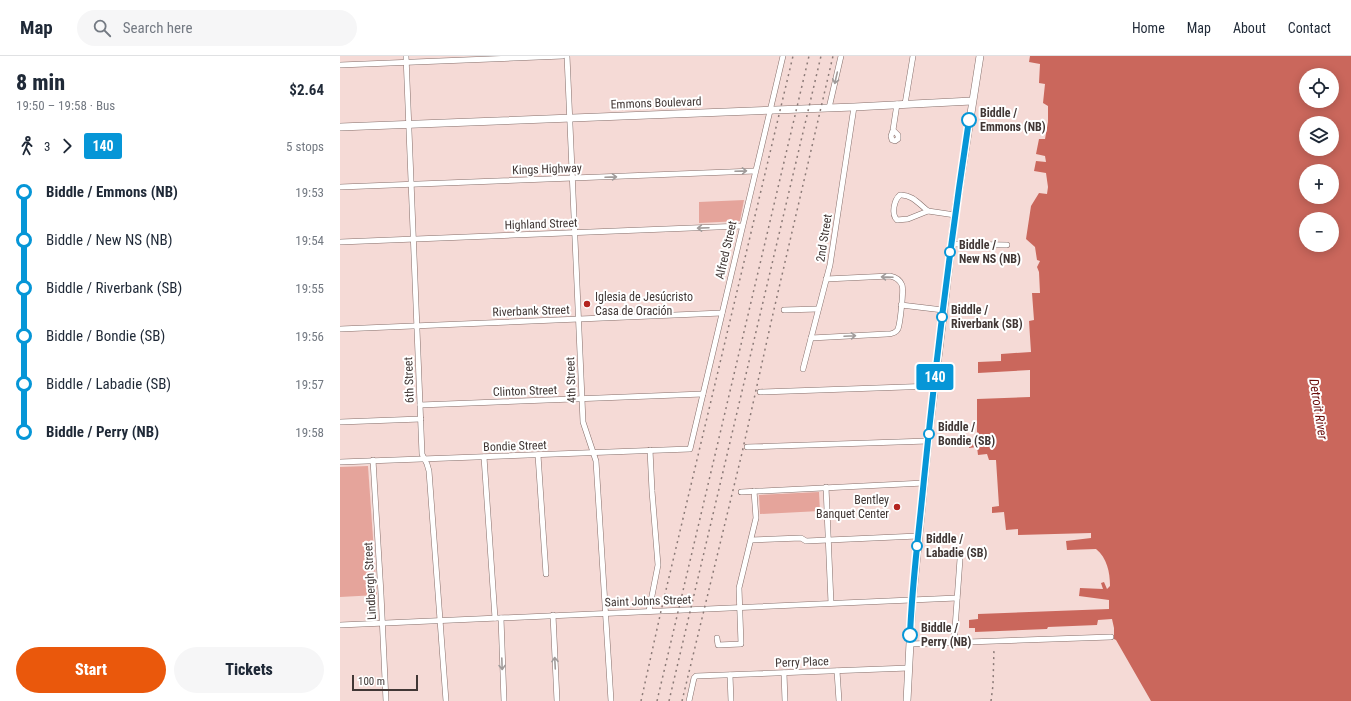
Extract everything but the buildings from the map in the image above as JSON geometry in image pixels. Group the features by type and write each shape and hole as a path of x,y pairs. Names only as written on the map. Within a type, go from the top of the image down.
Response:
{"main road":[{"path":"908,701 912,600 934,386 955,215 980,56"},
{"name":"Emmons Boulevard","path":"340,127 972,101"}],"street":[{"name":"6th Street","path":"406,56 422,454 429,470 446,701"},
{"path":"340,65 563,56"},
{"name":"4th Street","path":"567,56 583,422 596,461 612,701"},
{"name":"Alfred Street","path":"690,449 783,56"},
{"path":"829,108 841,56"},
{"path":"905,104 913,56"},
{"path":"893,130 897,104"},
{"name":"2nd Street","path":"803,369 830,265 854,107"},
{"name":"Kings Highway","path":"340,187 755,171"},
{"path":"928,211 913,198 904,195 897,197 895,201 894,214 897,220 902,220 928,211 955,215"},
{"name":"Highland Street","path":"340,242 742,226"},
{"path":"951,244 1007,245"},
{"path":"811,338 891,334 898,328 902,285 898,280 892,276 826,279"},
{"path":"901,305 943,310"},
{"path":"784,310 818,309"},
{"name":"Riverbank Street","path":"340,329 722,313"},
{"path":"760,392 934,386"},
{"name":"Clinton Street","path":"420,405 703,394"},
{"path":"340,422 421,419"},
{"path":"747,447 928,440"},
{"name":"Bondie Street","path":"340,462 690,449"},
{"path":"649,611 658,565 650,450"},
{"path":"538,455 546,574"},
{"path":"484,457 504,701"},
{"name":"Lindbergh Street","path":"373,460 386,701"},
{"path":"741,492 924,483"},
{"path":"826,487 831,603"},
{"path":"717,638 718,645 740,644 739,588 756,518 754,491"},
{"path":"751,540 801,538 806,541 918,536"},
{"path":"954,642 960,559"},
{"name":"Saint Johns Street","path":"340,625 957,598"},
{"path":"553,615 557,701"},
{"path":"910,644 1111,637"},
{"name":"Perry Place","path":"689,701 694,678 696,676 909,668"},
{"path":"837,670 838,701"},
{"path":"784,673 785,701"},
{"path":"730,675 731,701"}],"shaded area":[{"path":"744,200 740,221 699,223 699,202"},
{"path":"368,466 377,595 340,597 340,467"},
{"path":"819,492 820,511 760,514 759,495"}],"water":[{"name":"Detroit River","path":"1030,56 1351,56 1351,701 1151,701 1116,640 1114,639 1112,619 1098,620 1097,625 1048,627 1047,629 975,632 975,628 969,628 969,620 978,619 978,614 1109,609 1109,600 1079,596 1080,588 1103,589 1101,583 1104,582 1107,589 1110,586 1108,571 1103,557 1096,549 1067,550 1066,541 1091,538 1091,533 1018,535 1018,529 1006,530 1004,512 992,513 992,507 999,506 996,460 989,460 987,454 978,455 977,447 969,448 969,444 977,444 977,399 1030,397 1030,370 978,373 978,362 1001,361 1001,354 1031,352 1029,321 1034,320 1032,293 1040,293 1039,272 1037,267 1040,261 1037,260 1035,247 1026,239 1031,206 1039,193 1047,194 1048,187 1046,173 1034,171 1036,161 1046,162 1045,156 1036,154 1039,139 1045,139 1048,122 1048,106 1043,103 1045,84 1039,83 1040,64 1029,62"}],"railway":[{"path":"641,701 793,56"},
{"path":"657,701 809,56"},
{"path":"669,701 821,56"},
{"path":"682,701 742,453 833,56"},
{"path":"991,701 994,649"}],"bus line":[{"name":"140","path":"910,635 918,536 941,323 969,120"}],"place":[{"name":"Biddle / Emmons (NB)","path":"969,120"},
{"name":"Biddle / New NS (NB)","path":"950,252"},
{"name":"Iglesia de Jesúcristo Casa de Oración","path":"587,304"},
{"name":"Biddle / Riverbank (SB)","path":"942,317"},
{"name":"Biddle / Bondie (SB)","path":"929,434"},
{"name":"Bentley Banquet Center","path":"897,507"},
{"name":"Biddle / Labadie (SB)","path":"917,546"},
{"name":"Biddle / Perry (NB)","path":"910,635"}]}
